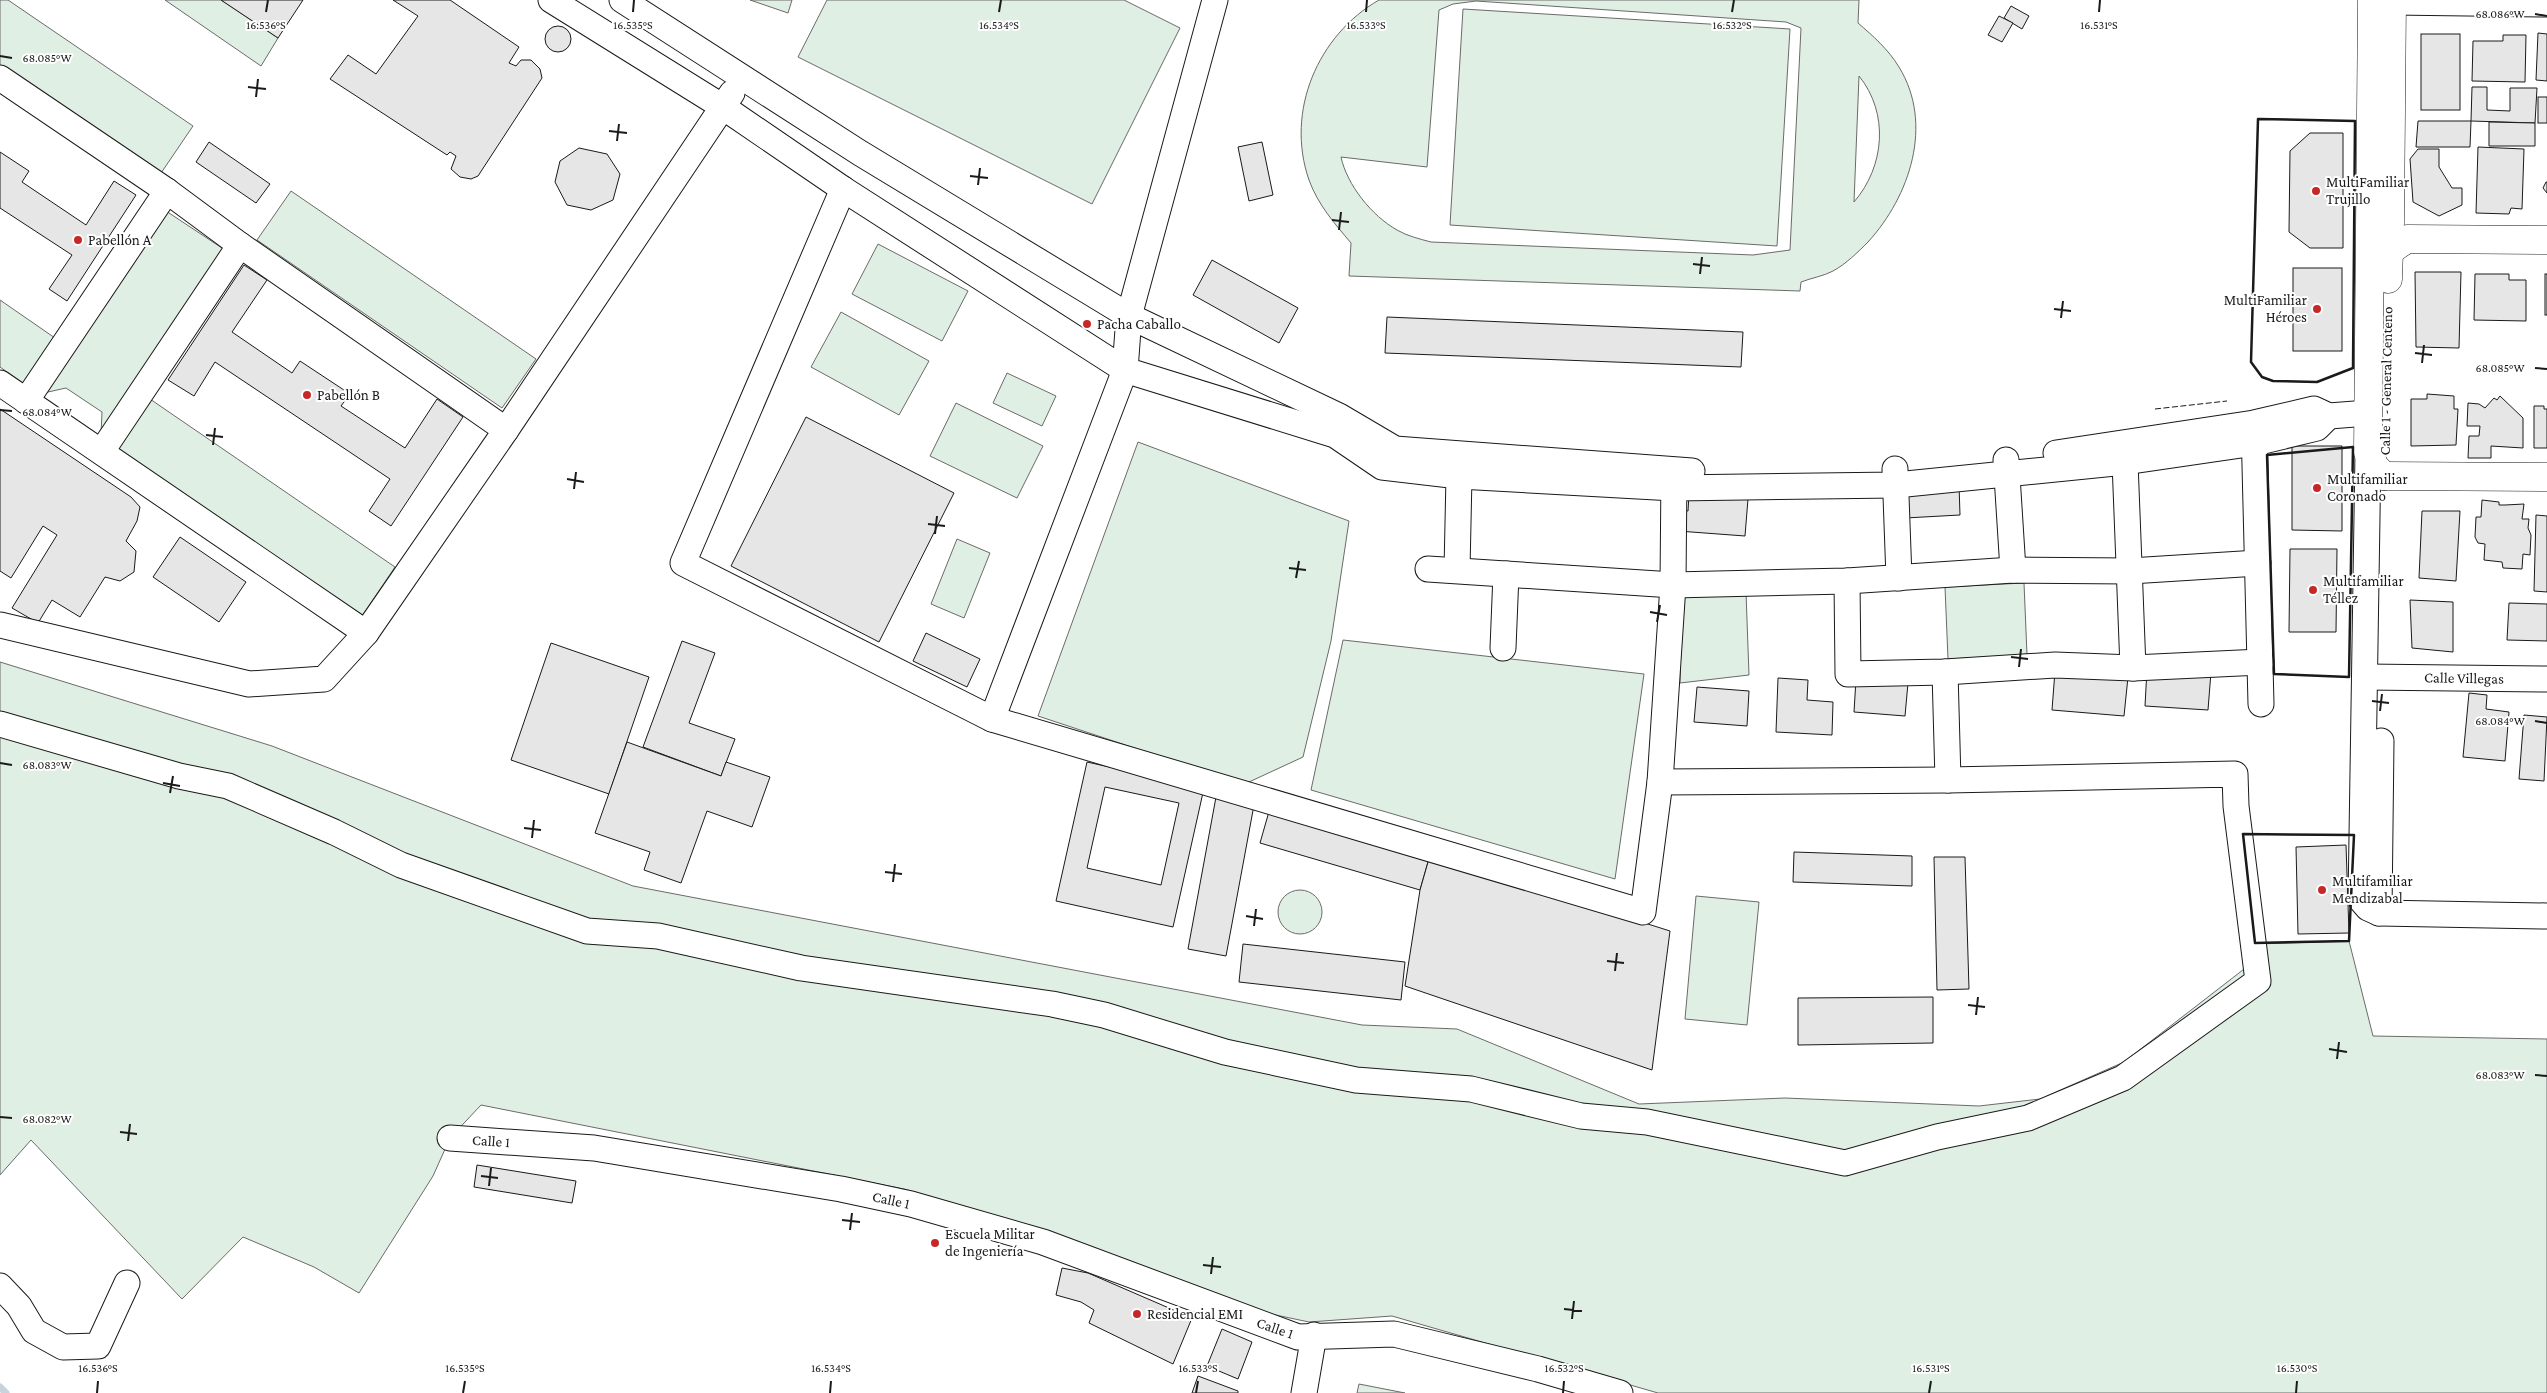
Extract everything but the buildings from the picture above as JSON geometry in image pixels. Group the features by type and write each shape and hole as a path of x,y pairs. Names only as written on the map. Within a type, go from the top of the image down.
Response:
{"main road":[{"name":"Calle 1 - General Centeno","path":"2382,1 2381,116 2389,246 2384,476"},
{"name":"Calle 1 - General Centeno","path":"2368,452 2368,413 2389,246 2381,116"},
{"path":"2389,246 2547,240"},
{"path":"2368,452 2375,468 2384,476 2547,477"}],"street":[{"path":"551,0 723,107 843,188 1126,370 1335,435 1382,467 1459,476 1674,479 1895,477 2006,467 2255,433"},
{"path":"622,0 740,78 1129,316 1339,416 1395,449 1674,479"},
{"path":"992,719 1126,370 1129,316 1215,0"},
{"path":"2382,1 2547,4"},
{"path":"0,78 167,191 240,245 506,430"},
{"path":"0,625 249,684 324,679 366,633 506,430 723,107 740,78"},
{"path":"843,188 682,563 992,719 1643,912 1660,782 1673,585 1674,479"},
{"path":"26,401 167,191"},
{"path":"102,451 240,245"},
{"path":"0,383 366,633"},
{"path":"2006,467 2125,462 2255,433 2314,409 2329,416 2368,413"},
{"path":"2255,433 2261,704"},
{"name":"Calle 1 - General Centeno","path":"2368,452 2374,599 2370,906 2547,916"},
{"path":"2125,462 2134,668"},
{"path":"2006,467 2013,570"},
{"path":"1458,570 1459,476"},
{"name":"Calle 1 - General Centeno","path":"2374,599 2384,476"},
{"path":"1895,477 1899,578"},
{"path":"1428,569 1673,585 1899,578 2013,570 2130,571 2258,563"},
{"path":"1503,648 1506,574"},
{"path":"1847,580 1848,674 1945,672 2055,665 2134,668 2261,662"},
{"path":"1945,672 1948,780"},
{"name":"Calle Villegas","path":"2373,677 2547,679"},
{"path":"0,724 179,776 228,786 334,832 401,865 587,931 658,936 801,968 1052,1004 1104,1015 1225,1052 1356,1080 1471,1089 1581,1116 1647,1122 1845,1163 1937,1137 2028,1118 2123,1078 2258,981 2236,806 2235,774 1948,780 1660,782"},
{"name":"Calle 1","path":"450,1138 594,1148 841,1189 911,1204 1043,1242 1298,1337 1394,1334 1538,1369 1620,1393"},
{"path":"0,1286 19,1306 34,1332 63,1348 98,1346 127,1283"},
{"name":"Calle 1","path":"1304,1393 1314,1335"}],"green space":[{"path":"0,0 8,0 193,126 159,176 0,67"},
{"path":"165,0 221,0 278,38 261,66"},
{"path":"750,0 792,0 788,13"},
{"path":"827,0 1124,0 1180,28 1092,204 798,57"},
{"path":"1379,0 1859,0 1858,23 1890,54 1899,67 1909,89 1915,112 1916,135 1912,159 1895,203 1883,224 1868,242 1852,258 1833,271 1801,282 1800,291 1349,276 1351,243 1327,214 1309,180 1303,154 1301,128 1305,102 1312,77 1324,54 1339,33 1357,15","holes":["1476,1 1786,22 1801,28 1790,250 1753,255 1431,242 1405,234 1379,217 1355,189 1344,168 1341,157 1427,167 1439,10 1453,4","1859,76 1869,91 1875,106 1879,123 1879,139 1877,156 1872,172 1854,202"]},
{"path":"1463,9 1790,29 1777,246 1450,225"},
{"path":"291,191 536,359 502,408 257,240"},
{"path":"163,209 225,250 101,434 102,412 66,388 39,394"},
{"path":"878,244 968,291 942,341 852,294"},
{"path":"0,300 55,338 24,384 0,367"},
{"path":"841,312 929,361 899,415 811,367"},
{"path":"1007,373 1056,396 1042,426 993,403"},
{"path":"150,399 395,567 362,616 117,448"},
{"path":"956,403 1043,446 1017,498 930,456"},
{"path":"1138,442 1349,521 1331,641 1303,757 1249,782 1219,776 1038,716"},
{"path":"957,539 990,553 964,618 931,604"},
{"path":"2024,583 2027,655 1948,659 1945,587"},
{"path":"1746,592 1749,675 1680,683 1682,597"},
{"path":"1343,640 1644,674 1615,879 1311,790"},
{"path":"0,662 272,746 633,886 1362,1025 1457,1029 1639,1104 1785,1098 1979,1106 2040,1099 2124,1062 2248,966 2257,944 2349,941 2373,1036 2547,1039 2547,1393 1658,1393 1392,1316 1309,1322 1271,1314 1010,1220 904,1189 481,1105 450,1138 433,1176 359,1293 314,1267 243,1237 182,1299 31,1140 0,1175"},
{"path":"1304,890 1316,896 1321,903 1321,921 1316,928 1309,933 1296,934 1288,931 1281,924 1278,908 1281,900 1288,893"},
{"path":"1696,896 1759,902 1747,1025 1685,1019"},
{"path":"1359,1384 1405,1393 1357,1393"}],"waterway":[{"path":"0,1387 6,1393"}],"fence":[{"path":"2155,409 2227,401"}],"wall":[{"path":"2258,119 2355,121 2353,368 2317,382 2273,381 2262,377 2251,362 2258,119"},
{"path":"2353,447 2349,677 2274,674 2267,455 2353,447"},
{"path":"2243,834 2354,835 2349,941 2255,943 2243,834"}],"place":[{"name":"MultiFamiliar Trujillo","path":"2316,191"},
{"name":"Pabellón A","path":"78,240"},
{"name":"MultiFamiliar Héroes","path":"2317,309"},
{"name":"Pacha Caballo","path":"1087,324"},
{"name":"Pabellón B","path":"307,395"},
{"name":"Multifamiliar Coronado","path":"2317,488"},
{"name":"Multifamiliar Téllez","path":"2313,590"},
{"name":"Multifamiliar Mendizabal","path":"2322,890"},
{"name":"Escuela Militar de Ingeniería","path":"935,1243"},
{"name":"Residencial EMI","path":"1137,1314"}]}
